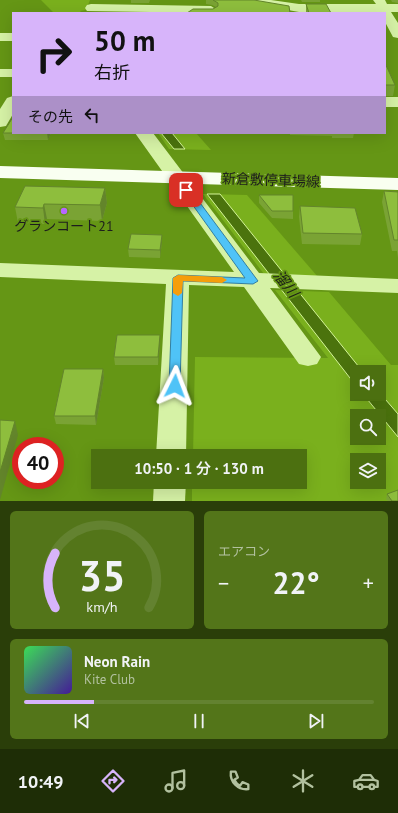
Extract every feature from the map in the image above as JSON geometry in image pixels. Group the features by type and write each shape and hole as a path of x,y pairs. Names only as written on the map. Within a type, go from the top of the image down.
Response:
{"main road":[{"name":"新倉敷停車場線","path":"0,159 398,184"},
{"name":"新倉敷停車場線","path":"0,172 398,169"}],"street":[{"path":"249,0 300,10 381,4 398,8"},
{"path":"93,7 211,8"},
{"path":"386,13 398,34"},
{"path":"0,37 12,37"},
{"path":"0,73 12,73"},
{"path":"386,102 398,102"},
{"path":"0,122 12,103"},
{"path":"145,134 171,170 262,281 308,358"},
{"path":"0,270 398,286"},
{"path":"171,449 178,278"},
{"path":"169,501 170,489"}],"shaded area":[{"path":"41,0 90,0 86,10 80,11 81,12 53,12"},
{"path":"159,134 197,134 211,150 169,149"},
{"path":"203,194 247,195 318,277 264,274"},
{"path":"275,290 329,292 391,365 398,365 398,501 192,501 192,489 307,489 307,449 193,449 195,357 328,358"}],"water":[{"path":"162,134 173,134 185,149 174,149"},
{"name":"溜川","path":"207,194 220,194 357,365 350,365 350,378"},
{"path":"386,400 398,414 398,437 386,422 386,409 375,409 369,401"}],"building":[{"path":"213,0 254,0 289,6 290,12 188,12 193,9 213,9 218,6 218,3"},
{"path":"306,4 326,4 330,12 309,12"},
{"path":"386,65 395,85 386,85"},
{"path":"12,119 12,133 3,133"},
{"path":"25,186 105,188 100,205 44,204 43,208 15,207"},
{"path":"384,191 398,192 398,240 394,240"},
{"path":"259,195 293,195 293,211 272,211"},
{"path":"300,206 355,208 362,234 303,233"},
{"path":"131,234 162,235 160,250 128,249"},
{"path":"117,335 160,335 158,357 114,357"},
{"path":"64,369 103,369 95,416 54,416"},
{"path":"0,420 15,421 0,472"},
{"path":"398,490 398,501 392,501 387,494"}],"slow traffic":[{"path":"178,293 178,278 222,280"}],"place":[{"name":"グランコート21","path":"64,211"}],"route":[{"path":"175,386 178,278 253,281 186,190"}]}
